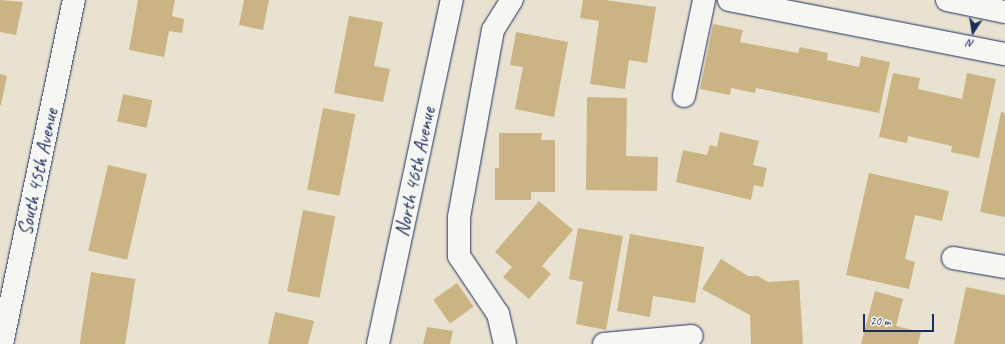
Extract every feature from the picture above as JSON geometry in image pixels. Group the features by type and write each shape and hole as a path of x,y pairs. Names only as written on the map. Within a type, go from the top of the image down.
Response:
{"street":[{"name":"South 45th Avenue","path":"2,344 74,0"},
{"name":"North 46th Avenue","path":"378,344 452,0"},
{"path":"505,344 498,314 459,256 459,217 493,30 512,0"},
{"path":"684,96 704,0"},
{"path":"730,0 1005,54"},
{"path":"947,0 1005,12"},
{"path":"953,258 1005,267"},
{"path":"604,344 692,336"}],"building":[{"path":"0,0 23,2 16,35 0,32"},
{"path":"138,0 175,0 172,16 184,19 182,33 169,31 164,57 129,50"},
{"path":"244,0 269,0 263,30 239,25"},
{"path":"583,0 605,0 656,7 647,63 629,60 625,89 590,84 599,21 580,18"},
{"path":"349,16 383,22 374,66 390,69 383,102 334,93"},
{"path":"713,24 743,30 740,42 798,53 800,47 828,53 827,60 859,67 861,56 890,62 879,113 756,88 755,93 731,88 730,95 700,89"},
{"path":"516,32 568,42 554,117 515,109 523,67 510,65"},
{"path":"893,73 920,78 918,89 962,99 967,73 996,79 979,158 951,152 952,146 908,136 907,143 879,137"},
{"path":"0,74 7,76 1,105 0,105"},
{"path":"123,94 152,100 147,128 117,121"},
{"path":"587,97 627,98 626,156 658,157 657,191 586,190"},
{"path":"323,108 355,114 340,196 307,189"},
{"path":"1001,112 1005,113 1005,217 980,212"},
{"path":"720,132 759,141 753,165 767,168 763,187 754,185 751,200 676,182 683,150 707,155 710,145 717,147"},
{"path":"499,133 542,133 541,140 555,140 555,192 531,192 531,200 495,200 495,168 499,168"},
{"path":"108,165 147,174 127,260 88,251"},
{"path":"869,173 949,191 942,221 915,215 905,259 915,262 909,289 846,275"},
{"path":"539,201 573,230 542,266 551,274 529,299 503,277 512,267 495,252"},
{"path":"303,210 335,216 320,298 287,291"},
{"path":"578,228 623,236 606,330 576,324 583,282 569,279"},
{"path":"630,234 704,247 695,303 653,296 650,317 617,311"},
{"path":"721,259 748,276 758,276 768,282 799,280 803,344 751,344 750,315 702,289"},
{"path":"91,272 135,279 125,344 80,344"},
{"path":"457,283 474,307 450,323 433,300"},
{"path":"966,287 1005,295 1005,344 954,344"},
{"path":"875,291 903,299 896,326 921,332 918,344 861,344"},
{"path":"275,312 314,321 308,344 268,344"},
{"path":"427,327 453,331 450,344 423,344"}]}
